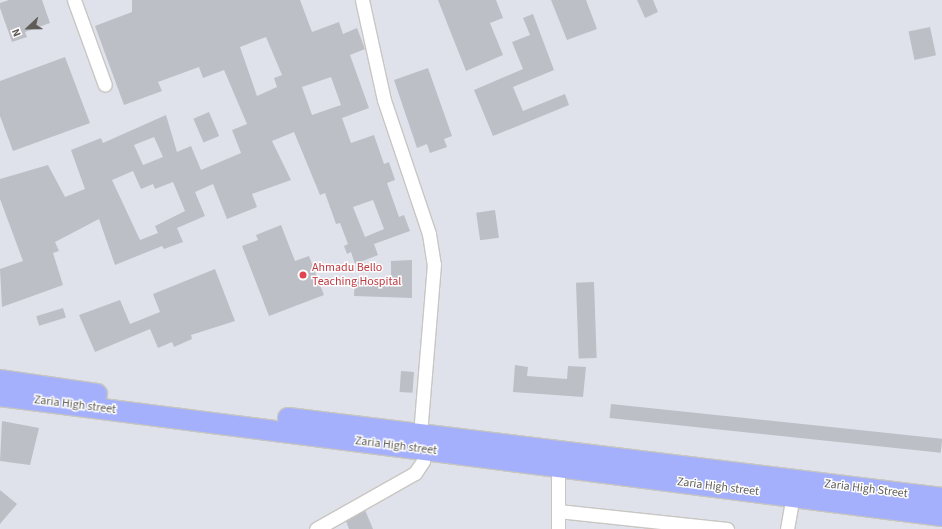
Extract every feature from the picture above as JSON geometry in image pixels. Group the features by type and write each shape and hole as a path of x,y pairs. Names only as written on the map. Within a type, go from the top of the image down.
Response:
{"main road":[{"name":"Zaria High street","path":"0,380 422,442 558,466 792,488"},
{"name":"Zaria High street","path":"0,396 422,442 792,488"},
{"name":"Zaria High Street","path":"792,488 942,498"},
{"name":"Zaria High Street","path":"792,488 942,516"}],"street":[{"path":"74,0 105,85"},
{"path":"316,529 415,473 423,461 422,442 432,293 432,249 384,100 362,0"},
{"path":"558,466 558,529"},
{"path":"787,529 792,488"},
{"path":"558,511 727,529"}],"building":[{"path":"9,0 42,0 50,23 25,32 27,37 12,42 0,8 0,3"},
{"path":"132,0 300,0 312,32 339,22 343,34 357,28 365,49 350,55 369,108 342,118 351,143 374,135 384,164 389,162 395,180 387,183 399,217 404,215 410,231 374,244 378,255 355,264 351,252 347,254 344,246 348,244 340,223 336,224 325,193 320,195 294,132 272,141 291,180 252,194 257,207 227,219 213,184 195,192 205,216 177,228 183,242 164,249 162,246 115,265 99,219 55,242 59,251 53,253 63,285 2,307 0,269 23,261 0,199 0,179 48,165 65,197 85,189 71,150 101,138 103,143 166,115 177,152 191,146 201,170 241,153 232,130 247,124 224,70 203,78 199,67 158,82 162,91 124,105 95,26 132,12","holes":["266,37 282,75 274,78 277,87 257,96 240,47","331,77 341,105 312,115 302,87","154,137 163,157 143,165 134,145","133,171 141,189 153,184 155,189 173,182 185,211 155,226 158,233 140,240 112,180","373,200 384,229 365,237 353,207"]},
{"path":"438,0 496,0 503,18 490,23 503,55 466,71"},
{"path":"551,0 586,0 597,29 567,40"},
{"path":"637,0 653,0 658,12 645,18"},
{"path":"533,14 554,70 513,87 523,111 565,94 569,105 493,136 474,90 523,69 512,42 530,35 523,18"},
{"path":"930,27 936,55 915,60 908,32"},
{"path":"65,57 90,123 13,151 0,116 0,81"},
{"path":"428,68 452,136 444,139 447,147 430,153 427,144 417,148 394,80"},
{"path":"209,112 219,136 204,143 193,119"},
{"path":"495,210 499,238 480,240 476,213"},
{"path":"281,225 295,261 309,256 324,295 269,316 242,246 258,240 256,235"},
{"path":"412,260 412,298 354,296 355,278 391,281 391,261"},
{"path":"215,269 235,321 191,335 192,339 174,347 172,342 158,348 150,329 95,352 79,315 120,300 130,324 160,312 153,294"},
{"path":"594,282 597,358 579,359 576,283"},
{"path":"63,308 66,318 39,326 36,316"},
{"path":"515,365 528,367 527,376 567,379 568,366 586,367 583,397 513,392"},
{"path":"401,371 414,372 413,393 400,392"},
{"path":"611,404 942,439 941,453 610,418"},
{"path":"2,421 39,428 30,465 0,461"},
{"path":"0,490 17,504 0,524"},
{"path":"365,510 373,529 349,529 346,521"}],"place":[{"name":"Ahmadu Bello Teaching Hospital","path":"303,275"}]}
